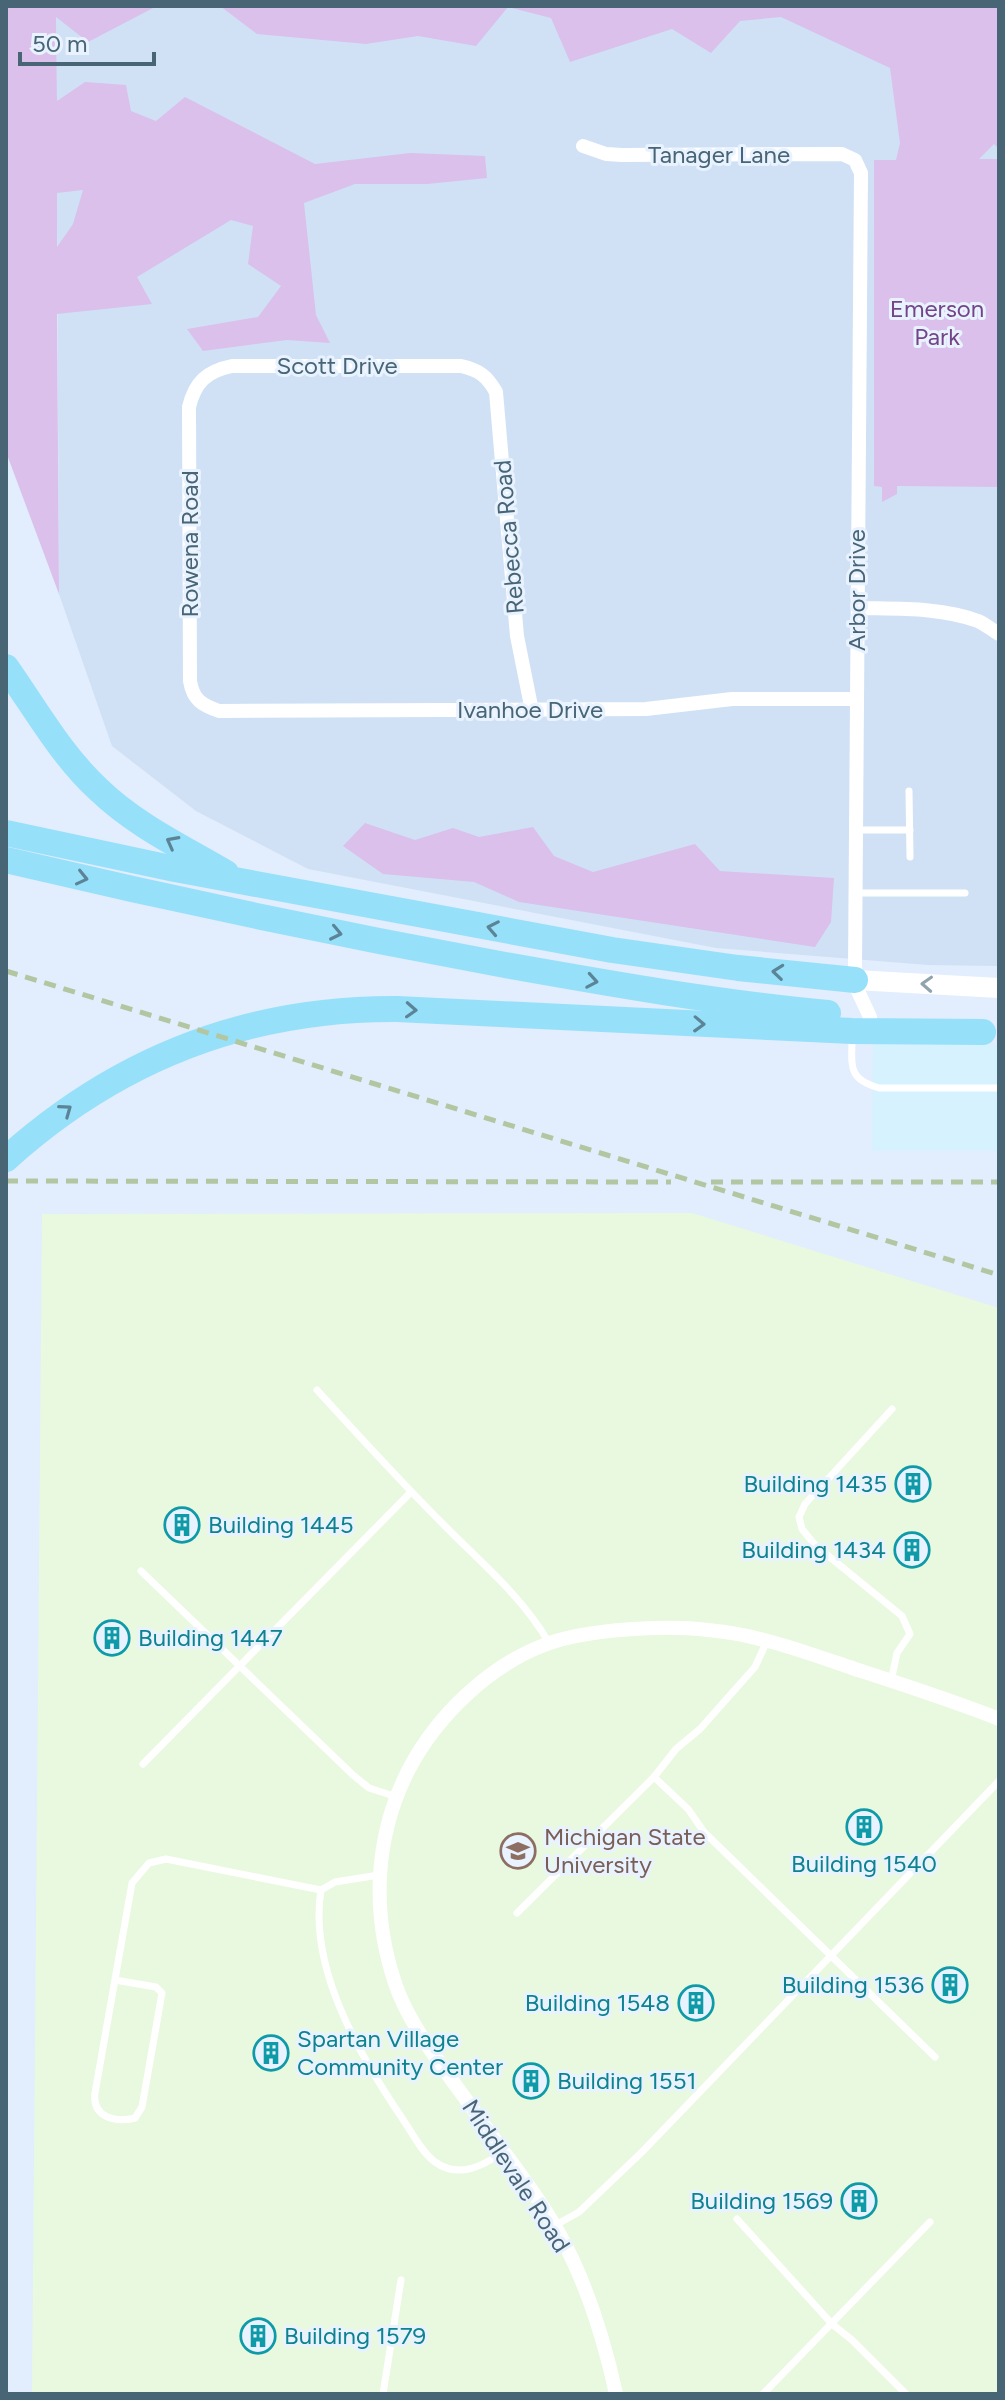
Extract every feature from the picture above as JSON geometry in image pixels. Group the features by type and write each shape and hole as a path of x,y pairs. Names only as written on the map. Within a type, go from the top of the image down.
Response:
{"highway":[{"path":"6,667 98,790 156,833 240,881"},
{"path":"6,833 175,869 612,950 738,968 855,980"},
{"path":"6,860 384,943 633,988 861,1024"},
{"path":"169,898 175,869"},
{"path":"6,1159 89,1093 168,1053 238,1028 333,1010 397,1009 861,1024 991,1032"}],"street":[{"name":"Tanager Lane","path":"583,146 606,154 622,155 842,154 855,160"},
{"name":"Arbor Drive","path":"855,160 861,173 855,980 861,1024"},
{"name":"Scott Drive","path":"200,380 215,369 232,366 461,366 477,369"},
{"name":"Rebecca Road","path":"477,369 489,379 496,392 517,636 532,711"},
{"name":"Rowena Road","path":"200,380 189,407 190,681 192,694 203,706"},
{"path":"858,608 945,613 979,621 999,634"},
{"name":"Ivanhoe Drive","path":"203,706 219,711 532,711 646,709 732,699 856,699"},
{"path":"855,980 999,988"},
{"name":"Middlevale Road","path":"616,2394 591,2303 554,2226 427,2044 396,1988 379,1921 379,1875 388,1824 397,1797 421,1748 452,1710 491,1675 549,1643 599,1633 654,1630 707,1629 767,1641 999,1719"}],"lane":[{"path":"909,791 910,857"},
{"path":"857,830 910,830"},
{"path":"856,893 965,893"},
{"path":"861,1024 852,1066 855,1077 865,1084 879,1088 999,1088"},
{"path":"317,1390 411,1492 519,1601 549,1643"},
{"path":"891,1681 897,1653 910,1634 902,1616 815,1545 802,1529 799,1517 805,1504 892,1409"},
{"path":"143,1764 240,1669 411,1492"},
{"path":"141,1571 222,1647 240,1669 369,1788 397,1797"},
{"path":"517,1913 654,1777 676,1749 700,1729 755,1667 767,1641"},
{"path":"654,1777 688,1809 704,1832 935,2057"},
{"path":"554,2226 579,2212 642,2152 999,1781"},
{"path":"115,1980 156,1987 162,1993 142,2107 135,2118 128,2120 100,2113 94,2100 115,1980 132,1883 143,1867 166,1859 321,1890 335,1882 379,1875"},
{"path":"321,1890 318,1911 325,1960 341,2010 373,2074 411,2131 435,2162 456,2170 481,2167 503,2152"},
{"path":"737,2219 832,2324 906,2394"},
{"path":"763,2394 930,2222"},
{"path":"383,2394 401,2280"}],"shaded area":[{"path":"56,6 999,6 999,966 928,965 716,948 308,869 196,811 112,746 59,594"},
{"path":"873,1041 999,1044 999,1151 872,1151"},
{"name":"Michigan State University","path":"692,1213 999,1308 999,2394 32,2394 42,1214"}],"green space":[{"path":"6,6 157,6 88,42 56,17 57,101 85,82 126,85 131,111 156,121 185,97 315,164 410,153 485,156 487,178 427,184 355,184 304,203 316,315 330,343 287,340 203,351 187,329 258,317 281,286 248,264 253,226 231,220 137,277 152,304 57,314 59,594 6,452","holes":["83,190 73,224 57,247 57,193"]},
{"name":"Emerson Park","path":"220,6 999,6 999,149 994,144 979,159 999,159 999,487 897,486 897,494 882,502 882,487 874,486 874,160 896,160 900,143 890,68 781,17 740,21 711,53 672,29 570,62 551,18 508,7 476,46 418,36 366,44 257,34"},
{"path":"365,823 415,840 453,828 479,837 533,827 554,856 593,872 695,844 720,871 834,878 831,922 815,947 519,902 474,882 383,874 343,846"}],"railway":[{"path":"6,971 999,1275"},
{"path":"6,1181 671,1182"},
{"path":"711,1182 999,1182"}],"place":[{"name":"Building 1435","path":"913,1484"},
{"name":"Building 1445","path":"182,1525"},
{"name":"Building 1434","path":"912,1550"},
{"name":"Building 1447","path":"112,1638"},
{"name":"Building 1540","path":"864,1827"},
{"name":"Michigan State University","path":"518,1851"},
{"name":"Building 1536","path":"950,1985"},
{"name":"Building 1548","path":"696,2003"},
{"name":"Spartan Village Community Center","path":"271,2053"},
{"name":"Building 1551","path":"531,2081"},
{"name":"Building 1569","path":"859,2201"},
{"name":"Building 1579","path":"258,2336"}]}
